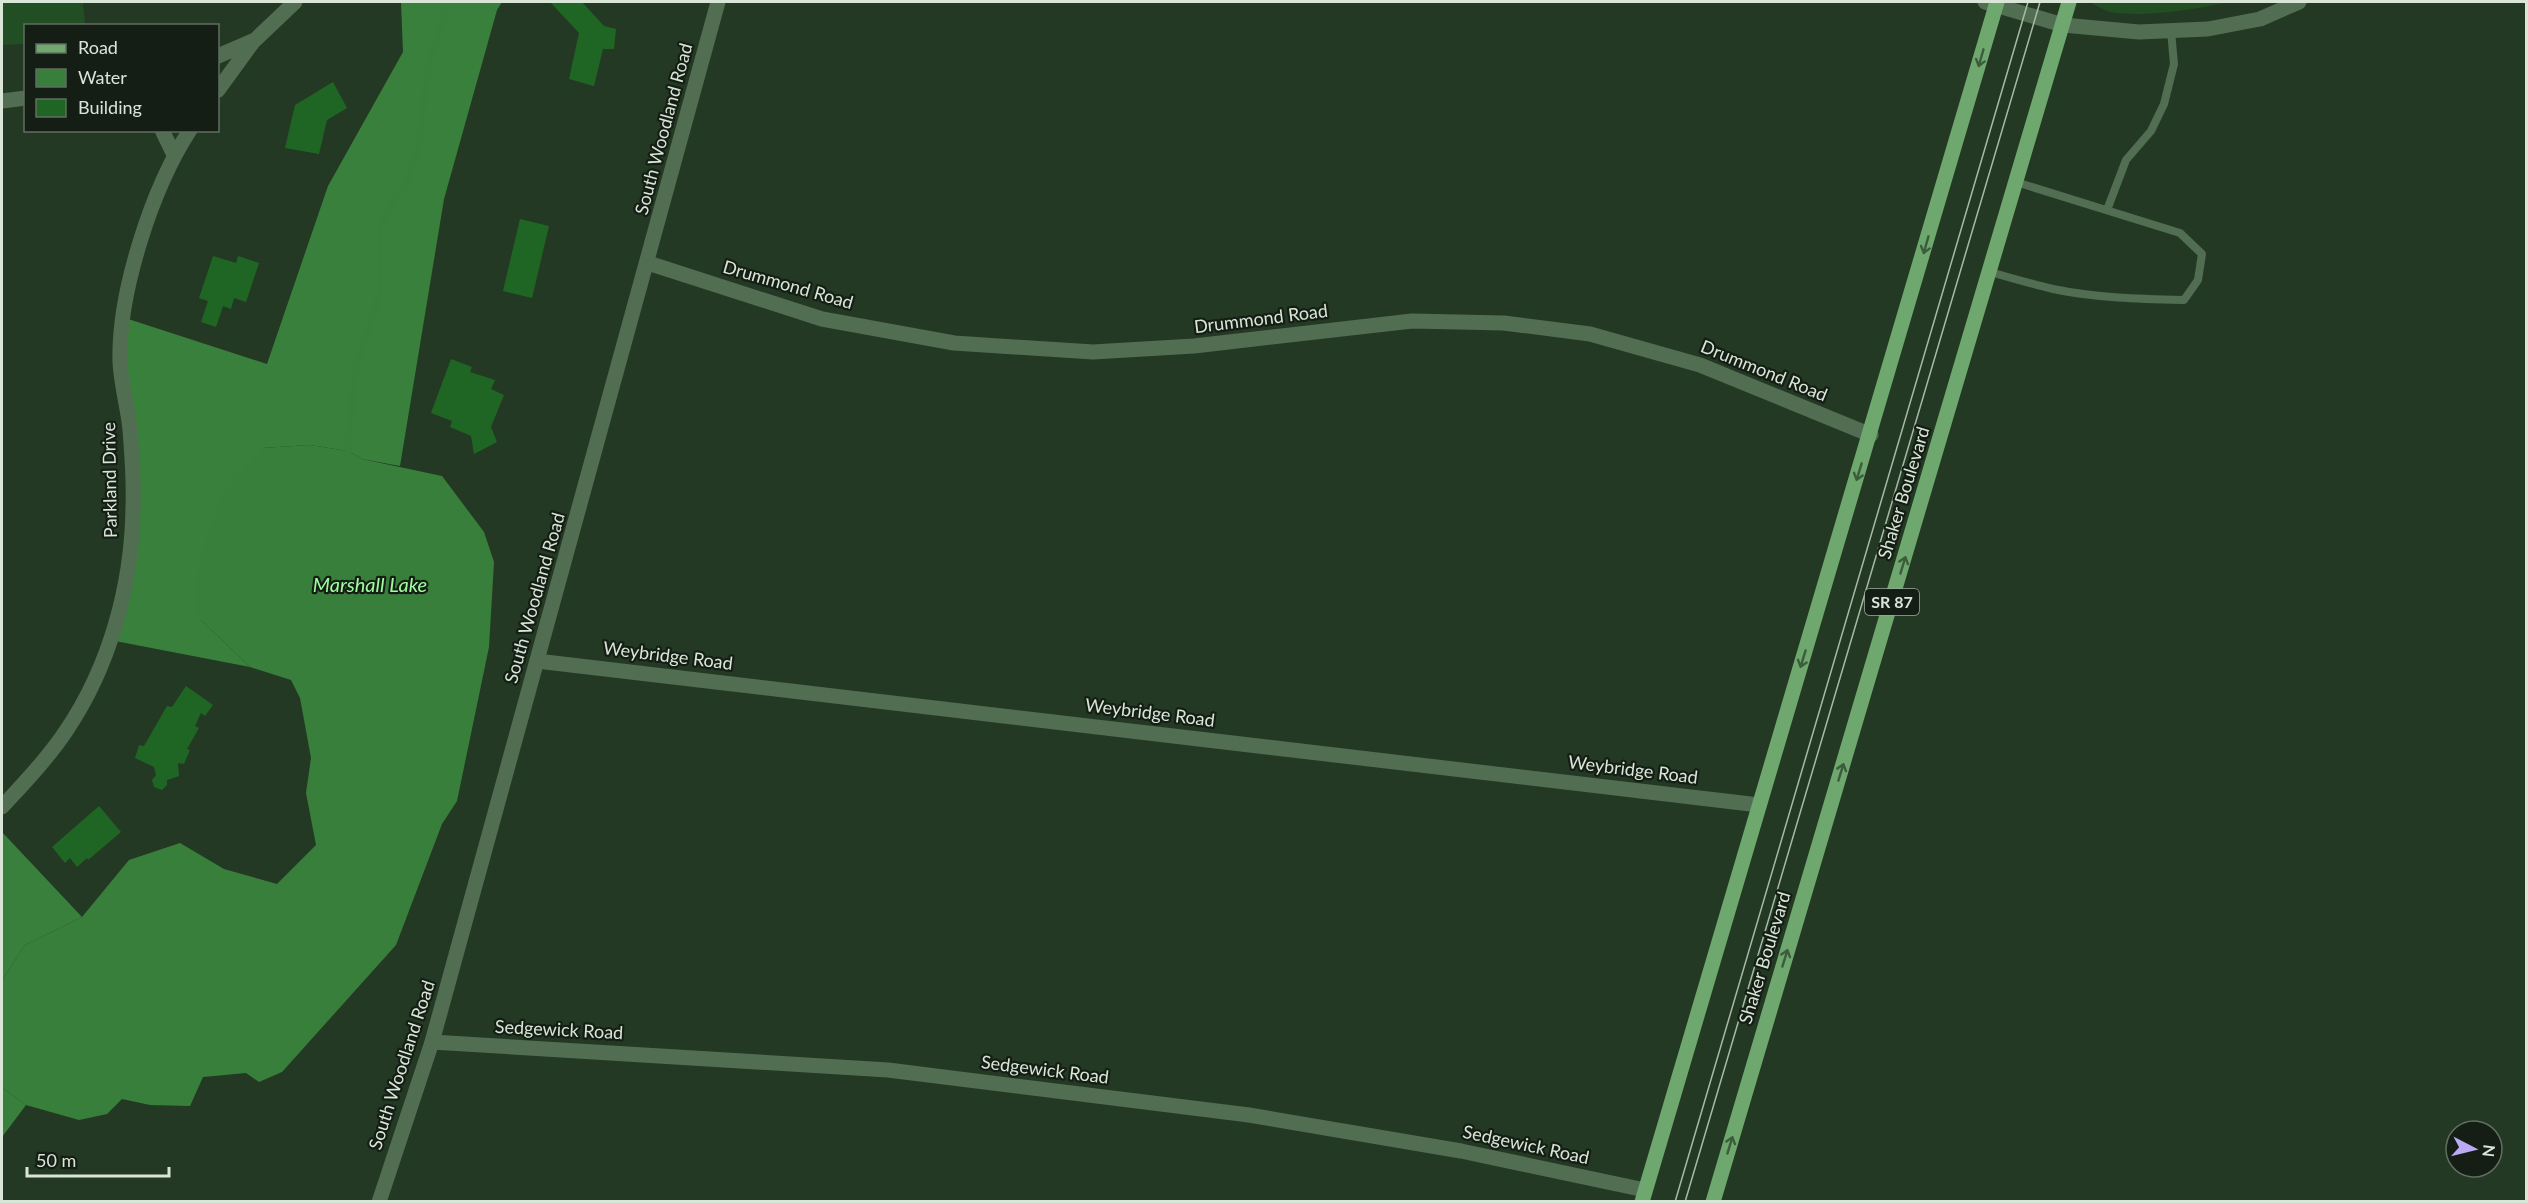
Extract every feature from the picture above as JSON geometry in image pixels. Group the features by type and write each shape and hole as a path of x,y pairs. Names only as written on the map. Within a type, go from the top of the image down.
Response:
{"main road":[{"name":"Shaker Boulevard","path":"1713,1202 2069,2"},
{"path":"1644,1196 1870,435 1993,3"}],"street":[{"path":"219,89 255,40 295,2"},
{"name":"South Woodland Road","path":"379,1202 432,1042 718,2"},
{"path":"1993,3 2062,25 2139,32 2208,29 2260,19 2299,2"},
{"path":"219,56 255,40"},
{"path":"2,101 24,98"},
{"path":"163,132 174,155"},
{"name":"Parkland Drive","path":"2,807 25,783 66,731 95,677 122,601 130,550 133,506 130,430 120,363 122,317 131,273 157,195 174,155 189,132"},
{"name":"Drummond Road","path":"648,263 822,319 954,343 1093,352 1194,346 1412,321 1504,323 1590,334 1700,365 1870,435"},
{"name":"Weybridge Road","path":"537,661 1759,804"},
{"name":"Sedgewick Road","path":"432,1042 900,1071 1249,1115 1461,1151 1644,1196"}],"lane":[{"path":"2107,210 2126,160 2151,131 2164,104 2174,64 2171,31"},
{"path":"1990,272 2054,289 2102,296 2184,300 2198,280 2202,254 2180,233 2016,182"}],"shaded area":[{"path":"2,2 83,2 85,24 24,24 24,44 2,45"},
{"path":"401,2 502,2 497,10 444,199 400,466 362,459 348,451 310,445 262,448 201,620 250,667 110,640 130,551 122,317 267,364 328,186 403,52"},
{"path":"2092,2 2229,2 2186,10 2124,14 2111,12"},
{"path":"2,832 82,917 25,945 2,980"},
{"path":"2,1088 26,1105 2,1137"}],"water":[{"name":"Marshall Lake","path":"310,445 348,451 362,459 442,476 484,532 494,562 489,647 457,801 442,824 396,945 282,1072 259,1082 246,1073 203,1077 190,1106 150,1105 122,1099 107,1114 79,1120 26,1105 2,1088 2,980 25,945 82,917 129,860 180,843 224,869 277,884 316,845 306,793 311,758 300,698 291,680 250,667 201,620 194,604 201,554 224,492 262,448"}],"building":[{"path":"550,2 582,2 604,26 616,29 614,49 603,49 594,86 569,79 579,33"},
{"path":"333,82 347,108 327,120 319,154 285,148 295,105"},
{"path":"520,219 549,226 532,298 503,291"},
{"path":"213,256 236,263 238,256 259,263 246,302 234,298 231,309 223,306 216,327 201,322 208,301 199,298"},
{"path":"451,359 472,367 470,372 495,380 491,389 504,395 491,427 497,442 474,454 471,436 450,427 452,421 431,413"},
{"path":"186,686 213,705 205,716 201,713 195,726 199,728 187,749 190,750 184,764 178,763 179,776 167,780 167,785 162,790 154,787 152,780 156,775 154,767 135,758 139,745 144,746 167,706 172,707"},
{"path":"99,806 121,832 77,867 70,858 65,863 52,847"}],"waterway":[{"path":"347,458 355,371 380,292 380,224 407,180 419,146 425,90 431,57 445,13 444,2"}],"tram line":[{"path":"1675,1202 2028,2"},
{"path":"1685,1202 2040,2"}]}
